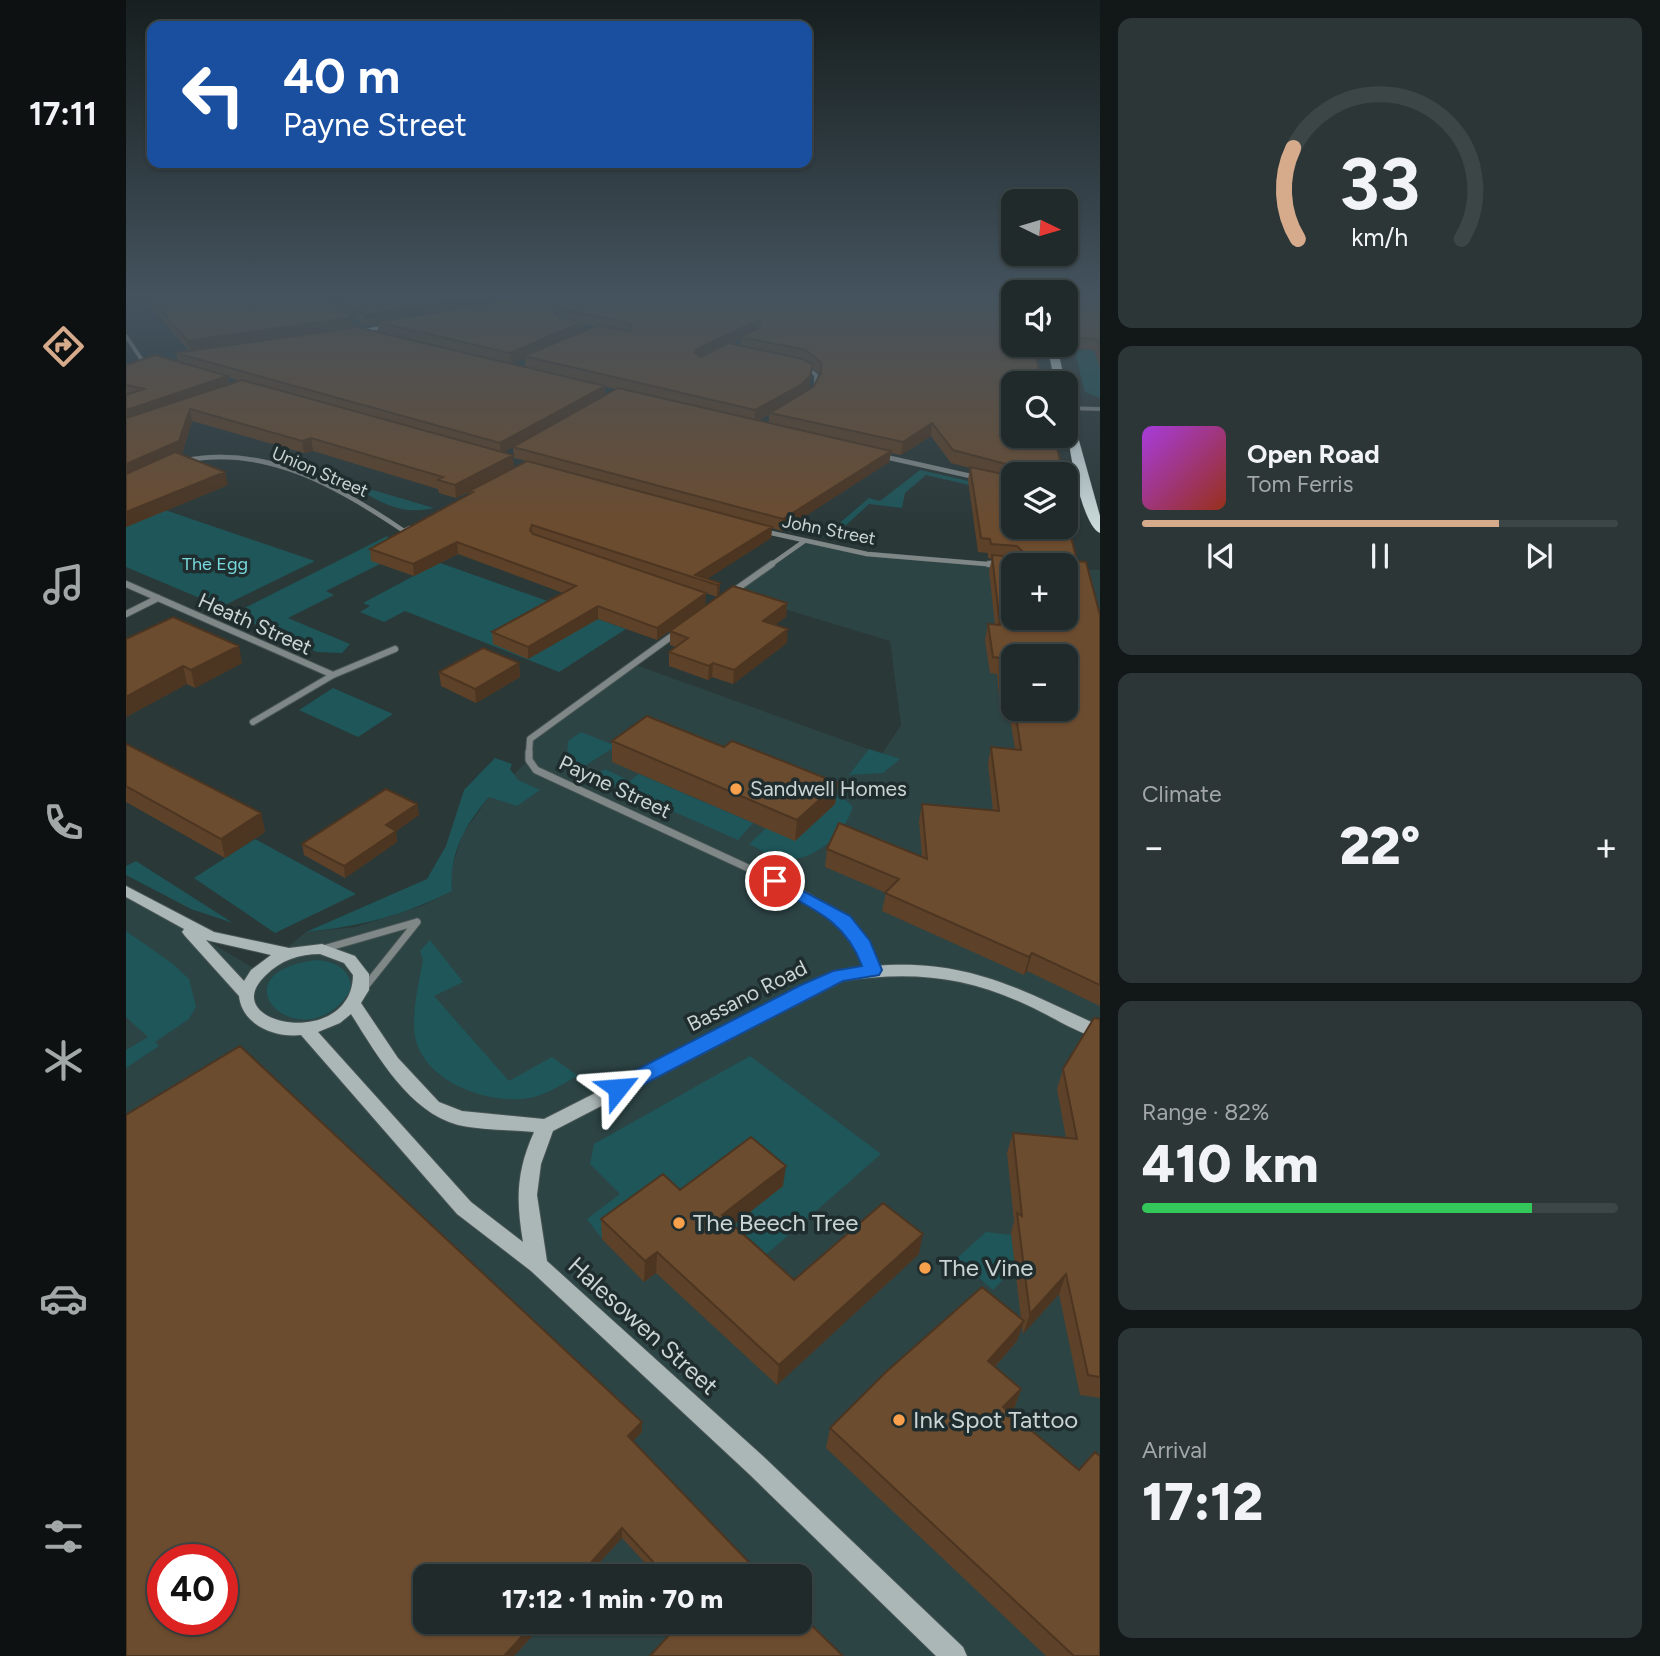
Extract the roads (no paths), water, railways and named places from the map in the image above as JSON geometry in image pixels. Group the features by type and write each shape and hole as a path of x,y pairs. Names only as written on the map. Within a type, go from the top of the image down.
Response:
{"main road":[{"path":"1075,448 1087,496 1100,529"}],"street":[{"path":"812,394 817,382 815,373"},
{"path":"1078,410 1100,409"},
{"name":"Union Street","path":"175,463 211,453 243,456 349,495 404,531 415,525"},
{"path":"875,455 988,480"},
{"path":"1078,495 1087,496"},
{"name":"John Street","path":"755,529 803,542 867,554 1001,565"},
{"path":"724,598 803,542"},
{"name":"Heath Street","path":"126,584 333,675"},
{"path":"126,614 158,598"},
{"name":"Payne Street","path":"686,626 530,739 529,760 536,770 800,892 844,920 862,941 873,970"},
{"path":"253,722 333,675 395,649"},
{"path":"126,891 185,926 210,936 288,953 322,949 417,922 340,1016 305,1029 271,1026 256,1018 248,1007 246,994 185,926"},
{"path":"322,949 341,953 355,962 363,976 358,997 392,1063 433,1107 470,1120 546,1126 530,1159 524,1198 537,1265"},
{"path":"246,994 258,971 288,953"},
{"name":"Bassano Road","path":"546,1126 807,990 840,976 873,970 958,975 994,984 1100,1033"},
{"name":"Halesowen Street","path":"305,1029 464,1209 537,1265 757,1466 954,1656"}],"place":[{"name":"Sandwell Homes","path":"736,789"},
{"name":"The Beech Tree","path":"679,1223"},
{"name":"The Vine","path":"925,1268"},
{"name":"Ink Spot Tattoo","path":"899,1420"}],"park label":[{"name":"The Egg","path":"215,564"}]}
